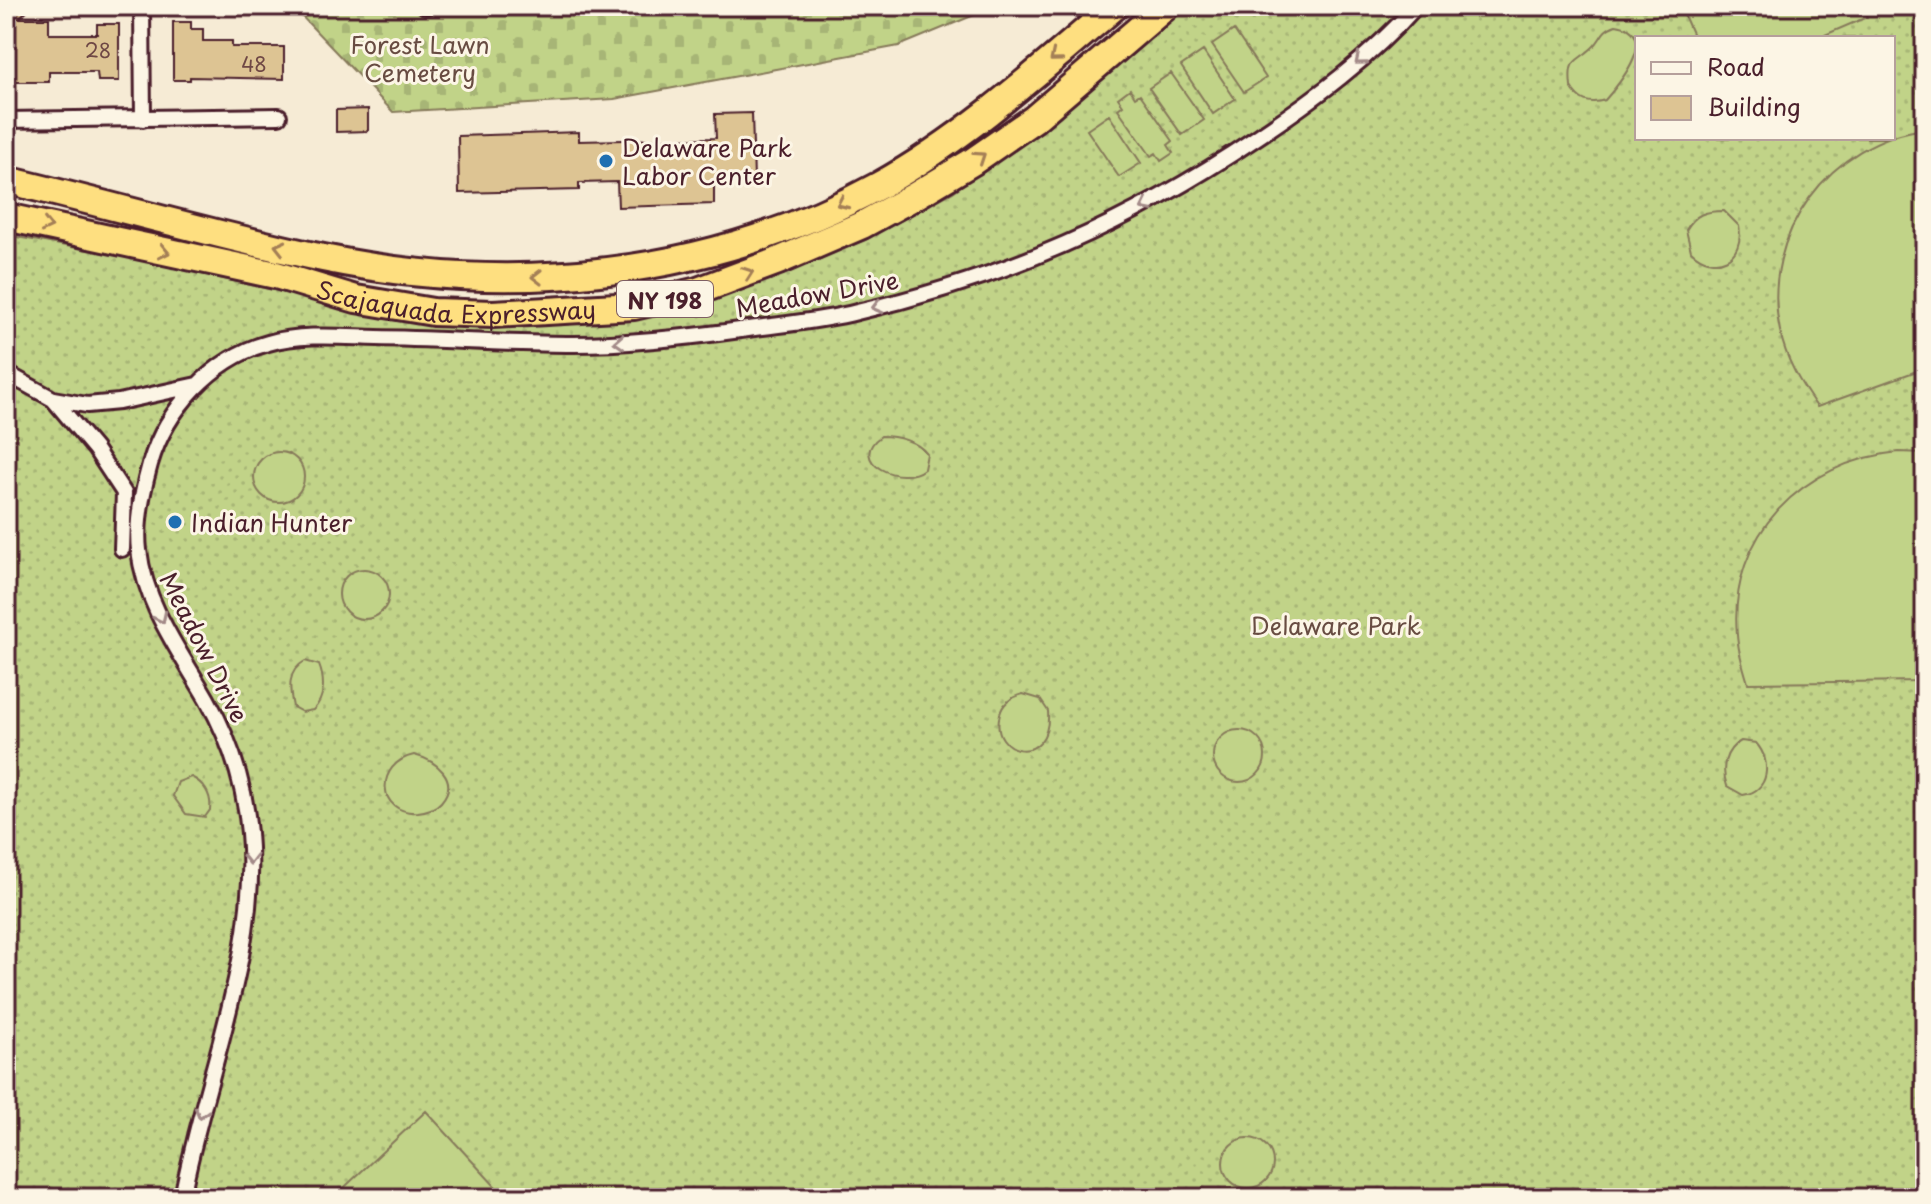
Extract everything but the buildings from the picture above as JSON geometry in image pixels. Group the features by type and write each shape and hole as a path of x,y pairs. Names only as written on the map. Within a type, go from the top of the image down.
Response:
{"highway":[{"name":"Scajaquada Expressway","path":"6,180 324,258 401,270 462,276 546,277 622,270 713,253 756,239 790,227 879,185 932,153 986,114 1115,6"},
{"name":"Scajaquada Expressway","path":"6,217 276,275 356,299 433,312 493,314 634,306 698,291 778,261 862,225 915,196 972,162 1034,119 1166,6"}],"street":[{"path":"142,6 143,119"},
{"name":"Meadow Drive","path":"182,1198 243,944 251,891 250,838 238,771 225,734 163,624 144,580 138,544 151,462 162,435 197,385 234,357 261,344 288,338 576,344 642,341 851,314 948,288 1016,266 1158,200 1220,162 1317,95 1391,34 1416,6"},
{"path":"6,120 279,116"},
{"path":"6,373 53,399 87,405 119,402 197,385"},
{"path":"53,399 95,449 124,493 122,549"}],"green space":[{"name":"Forest Lawn Cemetery","path":"292,6 996,6 899,46 614,99 393,112"},
{"name":"Delaware Park","path":"1187,6 1925,6 1925,1198 6,1198 6,235 126,257 349,307 457,320 765,279 865,240 953,192 1051,120"},
{"path":"1680,6 1862,6 1867,17 1823,36 1693,36"},
{"path":"1616,25 1629,30 1635,36 1635,53 1620,82 1605,100 1585,101 1571,87 1572,66 1607,30"},
{"path":"1234,30 1266,78 1244,92 1212,45"},
{"path":"1203,51 1235,99 1213,114 1181,66"},
{"path":"1171,73 1204,120 1182,135 1149,88"},
{"path":"1130,89 1135,97 1140,94 1173,141 1168,145 1173,153 1161,161 1156,153 1151,156 1118,109 1123,105 1118,98"},
{"path":"1109,115 1141,163 1119,177 1087,130"},
{"path":"1925,129 1925,368 1817,407 1794,371 1780,331 1776,295 1781,260 1792,228 1809,198 1832,172 1860,152 1885,140 1895,140 1895,136"},
{"path":"1724,211 1739,226 1737,247 1726,260 1718,262 1700,258 1691,251 1686,230 1701,214"},
{"path":"881,436 900,438 918,446 927,454 924,469 903,475 881,469 873,463 869,455"},
{"path":"279,452 297,459 304,477 297,495 279,502 261,495 254,477 261,459"},
{"path":"1899,452 1925,453 1925,681 1748,683 1738,641 1737,599 1745,565 1759,536 1779,509 1803,487 1832,470 1864,458"},
{"path":"364,569 382,576 389,594 382,612 364,619 346,612 339,594 346,576"},
{"path":"305,661 319,665 323,689 317,706 302,712 293,707 290,687 292,675"},
{"path":"1023,694 1040,699 1048,711 1047,729 1040,742 1021,750 1003,739 999,728 1003,706"},
{"path":"1239,730 1257,738 1265,756 1257,774 1239,782 1221,774 1213,756 1221,738"},
{"path":"1741,741 1756,743 1766,766 1766,774 1759,788 1743,795 1727,786 1724,773 1725,760 1731,749"},
{"path":"414,755 437,766 447,778 448,786 439,804 418,812 404,811 394,805 386,788 392,768"},
{"path":"191,777 203,786 208,795 210,810 205,817 186,814 173,796 178,782"},
{"path":"426,1111 506,1198 333,1198"},
{"path":"1248,1138 1266,1145 1273,1163 1266,1181 1248,1188 1230,1181 1223,1163 1230,1145"}],"place":[{"name":"Delaware Park Labor Center","path":"606,161"},
{"name":"Indian Hunter","path":"175,522"}]}
